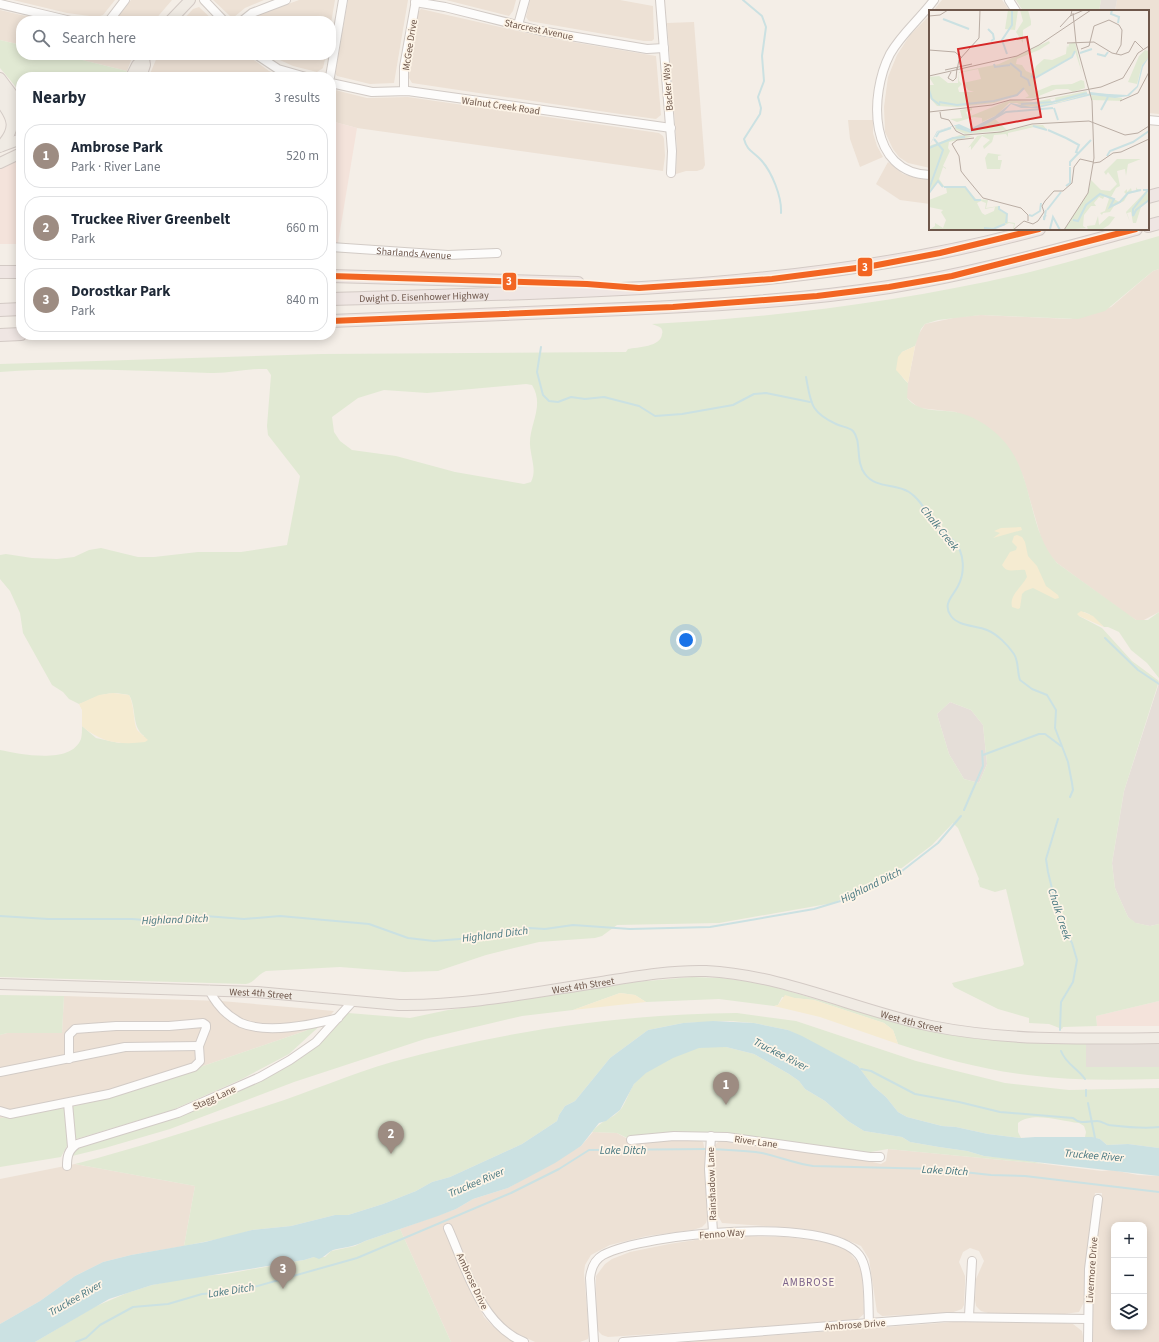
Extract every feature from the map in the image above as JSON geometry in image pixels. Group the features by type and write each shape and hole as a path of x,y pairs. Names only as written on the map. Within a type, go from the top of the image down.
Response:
{"highway":[{"path":"1149,197 1159,194"},
{"path":"1149,226 1159,223"},
{"name":"Dwight D. Eisenhower Highway","path":"336,299 639,288 772,279 872,266 940,253 1035,230"},
{"path":"336,321 733,305 816,297 945,277 1037,256 1132,230"},
{"path":"0,271 16,272"},
{"path":"336,276 587,284 639,288"},
{"path":"0,310 16,309"},
{"path":"0,335 16,334"}],"main road":[{"path":"175,16 190,0"},
{"path":"134,72 142,60"},
{"path":"143,72 145,60"},
{"path":"0,78 16,99"},
{"path":"0,91 10,104 16,115"},
{"path":"0,101 9,114 12,127 7,138 0,147"},
{"path":"0,147 16,141"},
{"path":"0,163 16,155"},
{"name":"West 4th Street","path":"0,984 257,992 399,1005 455,1004 649,974 705,971 740,974 776,981 881,1014 960,1031 1040,1038 1159,1038"}],"street":[{"path":"113,16 125,0"},
{"path":"204,0 219,16"},
{"path":"248,16 252,13 286,0"},
{"path":"336,41 343,0"},
{"path":"518,25 525,0"},
{"name":"Backer Way","path":"660,0 672,151 671,173"},
{"path":"929,175 908,170 889,154 881,142 878,113 879,86 890,54 903,34 934,0"},
{"path":"1009,0 1015,10"},
{"name":"Starcrest Avenue","path":"416,1 518,25 647,49 664,48"},
{"name":"McGee Drive","path":"404,91 404,67 416,1"},
{"path":"0,4 50,16"},
{"path":"264,60 278,69 288,72"},
{"path":"331,72 333,60"},
{"name":"Walnut Creek Road","path":"336,84 372,92 404,91 670,128"},
{"path":"1149,120 1159,121"},
{"name":"Sharlands Avenue","path":"336,247 448,255 497,254"},
{"path":"209,990 221,1008 241,1023 256,1026 290,1028 311,1025 339,1018"},
{"name":"Stagg Lane","path":"72,1147 84,1141 178,1113 260,1077 306,1050 326,1032 353,1001"},
{"path":"0,1111 10,1114 68,1103 132,1088 194,1066 200,1061 199,1046 206,1025 203,1023 169,1026 116,1026 75,1029 69,1035 69,1059"},
{"path":"0,1072 125,1047 199,1046"},
{"path":"67,1166 68,1154 72,1147 68,1103"},
{"name":"River Lane","path":"631,1140 674,1136 710,1140 740,1139 870,1157 880,1157"},
{"name":"Rainshadow Lane","path":"710,1140 709,1153 713,1232"},
{"name":"Livermore Drive","path":"1088,1342 1089,1269 1098,1199"},
{"name":"Ambrose Drive","path":"448,1228 486,1311 502,1328 524,1342"},
{"name":"Fenno Way","path":"594,1342 590,1278 597,1260 610,1253 644,1243 713,1232 750,1231 796,1233 828,1238 847,1245 858,1254 864,1266 869,1323"},
{"path":"969,1316 972,1261"},
{"name":"Ambrose Drive","path":"623,1342 969,1316 1088,1319"}],"shaded area":[{"path":"13,0 115,0 103,15 100,16 67,13"},
{"path":"131,0 172,0 158,16 119,16"},
{"path":"213,0 264,0 245,8 235,16 230,16"},
{"path":"299,0 335,0 332,16 257,16"},
{"path":"348,0 408,0 394,83 370,84 337,76 335,72"},
{"path":"446,0 516,0 513,11 509,16"},
{"path":"530,0 620,0 653,6 654,39 652,41 644,41 529,21 526,17"},
{"path":"942,0 1002,0 1009,10 934,10"},
{"path":"1101,0 1117,0 1115,10 1099,10"},
{"path":"1117,0 1159,0 1159,114 1149,113 1149,10 1115,10"},
{"path":"199,7 209,16 187,16 193,9"},
{"path":"421,9 549,38 656,56 661,115 656,119 412,83 409,78 410,62 418,12"},
{"path":"0,10 26,16 16,16 16,44 0,40"},
{"path":"929,16 929,168 908,163 899,157 893,149 885,132 884,107 888,77 897,55 910,35"},
{"path":"694,22 705,165 703,169 697,171 686,171 676,174 677,148 667,23"},
{"path":"82,60 131,60 127,71"},
{"path":"156,60 254,60 271,72 151,72"},
{"path":"280,60 325,60 323,68 317,72 293,66"},
{"path":"336,90 367,98 408,97 659,133 664,139 665,156 663,171 357,128 336,122"},
{"path":"848,120 873,120 873,133 877,146 883,157 860,167 850,139"},
{"path":"336,122 357,128 338,243 336,243"},
{"path":"16,160 16,244 0,244 0,167"},
{"path":"888,162 903,174 929,179 929,204 900,200 876,184"},
{"path":"1159,269 1159,612 1142,621 1136,620 1128,615 1057,563 1048,553 1042,541 1023,476 956,412 919,408 907,398 906,393 917,337 925,324 958,317 981,315 1070,319 1111,307 1153,271"},
{"path":"1159,683 1159,924 1150,926 1135,923 1128,917 1115,888 1112,863 1124,791"},
{"path":"950,702 971,710 983,725 987,764 979,783 964,779 949,754 937,714"},
{"path":"64,996 221,1001 334,1011 324,1022 305,1031 119,1095 71,1107 0,1118 0,1035 7,1033 62,1033"},
{"path":"1159,1001 1159,1026 1097,1026 1096,1016"},
{"path":"1086,1044 1159,1044 1159,1067 1086,1067"},
{"path":"593,1132 617,1133 637,1144 683,1139 698,1140 703,1142 705,1151 705,1180 708,1216 706,1223 702,1227 693,1230 647,1236 610,1245 591,1255 585,1265 584,1273 589,1334 588,1339 580,1342 535,1342 514,1332 500,1321 484,1299 453,1229 446,1232 484,1317 495,1328 514,1342 451,1342 400,1229 456,1209 473,1199 508,1188 581,1146"},
{"path":"722,1141 860,1159 881,1164 886,1161 888,1149 1102,1171 1112,1170 1138,1175 1159,1176 1159,1342 1092,1342 1092,1280 1102,1193 1095,1193 1086,1259 1084,1302 1079,1312 1065,1314 988,1313 981,1311 976,1306 975,1300 976,1279 984,1261 979,1251 970,1248 963,1252 959,1262 965,1276 964,1305 962,1309 951,1313 882,1316 877,1312 869,1259 861,1246 840,1237 806,1229 722,1223 717,1214 712,1163 713,1147 718,1142"},
{"path":"75,1164 195,1186 184,1246 131,1255 103,1262 75,1276 40,1301 0,1324 0,1179"},
{"path":"715,1237 785,1237 812,1240 831,1244 847,1250 859,1264 862,1273 864,1314 858,1319 775,1326 608,1337 599,1332 597,1328 596,1276 605,1264 612,1259 630,1252 669,1244"},
{"path":"953,1322 1073,1324 1082,1331 1084,1342 684,1342"}],"green space":[{"path":"1016,0 1101,0 1099,10 1022,10"},
{"path":"0,40 16,44 16,60 82,60 127,71 16,72 16,87 0,68"},
{"path":"1159,236 1159,269 1153,271 1105,311 1078,319 981,315 938,320 925,324 921,329 915,346 902,352 899,361 899,369 902,376 908,383 907,398 912,403 929,410 961,413 974,418 1000,437 1011,451 1019,466 1040,533 1047,549 1057,563 1136,620 1148,620 1159,612 1159,678 1147,663 1131,650 1119,632 1108,627 1104,627 1089,614 1084,612 1079,616 1102,628 1132,661 1159,681 1124,791 1112,863 1115,888 1128,917 1136,923 1150,926 1159,924 1159,1001 1096,1016 1097,1026 1063,1027 1062,1029 1049,1024 1029,1023 1029,1018 998,1009 954,987 952,983 1022,966 1024,964 1006,889 995,892 980,887 978,881 979,879 958,828 953,823 932,845 894,874 833,903 719,923 617,925 602,936 595,938 539,942 486,955 438,971 404,972 340,967 266,971 246,984 0,977 0,750 20,754 44,756 67,752 75,747 81,739 82,726 96,738 119,743 144,736 137,727 133,705 129,695 114,693 98,696 79,704 69,699 63,692 52,685 23,633 20,613 10,591 0,579 0,555 6,554 32,558 57,559 74,557 89,550 101,548 138,557 154,557 198,552 241,552 287,545 300,476 268,435 267,426 271,375 267,369 253,369 224,373 131,370 0,372 0,364 322,354 626,352 628,349 648,346 658,342 661,338 662,330 660,327 652,324 796,312 940,291 1034,271","holes":["526,384 532,385 536,393 537,408 530,437 534,473 531,482 524,484 455,472 396,456 352,450 340,441 334,432 332,417 358,398 384,390 427,393","950,702 971,710 983,725 987,764 979,783 964,779 949,754 937,714"]},
{"path":"692,977 722,978 760,983 909,1026 1014,1041 1086,1044 1086,1067 1159,1067 1159,1079 1110,1080 1044,1077 979,1067 946,1059 898,1044 893,1030 884,1023 814,1000 782,997 778,1005 774,1006 719,999 646,1002 635,995 620,993 573,1010 522,1016 425,1039 294,1082 170,1129 72,1156 73,1152 81,1147 181,1116 280,1071 300,1059 327,1037 348,1013 410,1018 448,1010 573,991 635,982"},
{"path":"0,995 64,996 62,1033 7,1033 0,1035"},
{"path":"737,1013 796,1021 916,1061 1005,1083 1069,1090 1159,1088 1159,1148 1128,1144 1107,1145 1100,1139 1085,1137 1086,1132 1084,1126 1079,1123 1039,1117 1024,1119 1018,1123 1018,1132 1021,1138 942,1126 907,1117 898,1112 886,1097 873,1086 858,1066 788,1030 754,1023 730,1021 683,1023 648,1030 610,1058 575,1101 565,1106 557,1121 522,1144 450,1177 432,1182 416,1191 383,1204 348,1215 335,1215 291,1226 252,1230 233,1236 184,1246 195,1186 75,1164 245,1113 345,1077 392,1062 477,1041 563,1026 606,1021 693,1014"},
{"path":"324,1022 289,1054 242,1079 170,1111 76,1139 68,1144 61,1157 0,1167 0,1118 71,1107 119,1095 305,1031"},
{"path":"726,1047 754,1054 789,1074 799,1081 805,1089 825,1101 848,1121 864,1131 902,1137 910,1142 967,1151 984,1156 1019,1159 1045,1164 888,1149 865,1153 704,1132 638,1135 627,1138 617,1133 592,1132 621,1109 634,1084 655,1066 681,1053 698,1048"},
{"path":"400,1229 451,1342 35,1342 94,1307 127,1293 152,1285 192,1277 226,1274 314,1257 325,1257 331,1251 355,1246"}],"sand":[{"path":"915,346 908,383 896,370 898,357 902,352"},
{"path":"1021,527 1022,530 993,538 1000,533 994,531 1001,528"},
{"path":"1017,535 1022,537 1025,542 1028,556 1037,566 1046,586 1058,595 1059,598 1055,599 1033,588 1022,594 1020,608 1018,609 1012,607 1012,599 1014,595 1027,577 1025,570 1009,570 1004,568 1002,565 1010,552 1016,550 1017,547 1012,542 1014,536"},
{"path":"1081,611 1093,616 1104,627 1079,616 1077,614"},
{"path":"113,693 129,695 136,728 148,740 145,742 136,743 112,742 96,736 82,726 82,710 79,704 99,695"},
{"path":"620,993 635,995 646,1002 573,1010"},
{"path":"785,995 795,998 814,1000 884,1023 893,1030 898,1044 820,1017 774,1006 778,1005"}],"water":[{"name":"Truckee River","path":"713,1021 754,1023 788,1030 802,1036 858,1066 873,1086 886,1097 898,1112 907,1117 942,1126 956,1127 988,1134 1021,1138 1092,1137 1100,1139 1107,1145 1128,1144 1159,1148 1159,1176 984,1156 967,1151 910,1142 902,1137 864,1131 848,1121 825,1101 805,1089 799,1081 789,1074 754,1054 726,1047 699,1048 673,1058 646,1073 634,1084 620,1110 606,1121 599,1123 581,1146 555,1163 508,1188 473,1199 456,1209 357,1245 333,1250 319,1259 314,1257 304,1260 152,1285 109,1299 35,1342 0,1342 0,1324 40,1301 75,1276 103,1262 131,1255 205,1242 252,1230 291,1226 335,1215 348,1215 383,1204 416,1191 432,1182 450,1177 522,1144 557,1121 565,1106 575,1101 610,1058 648,1030 683,1023"}],"waterway":[{"path":"743,0 762,16 766,27 762,56 764,81 758,97 761,108 760,114 744,139 747,146 761,160 769,171 778,192 781,213"},
{"path":"541,347 537,372 543,395 549,401 558,402 571,397 585,399 604,397 639,406 655,416 682,414 733,405 754,394 766,393 810,402"},
{"name":"Chalk Creek","path":"806,377 809,394 816,411 827,420 853,431 856,435 860,464 869,479 880,484 904,489 913,495 921,503 936,525 958,546 962,557 963,569 958,586 949,600 949,612 954,620 963,624 983,628 998,637 1009,647 1016,657 1020,680 1032,689 1047,695 1056,710 1055,728 1068,762 1073,790 1070,797"},
{"name":"Highland Ditch","path":"1105,638 1138,670 1159,684"},
{"path":"983,755 1039,734 1045,734 1061,746"},
{"name":"Highland Ditch","path":"964,810 983,766 982,751"},
{"name":"Highland Ditch","path":"0,916 48,919 132,919 158,921 205,916 244,919 280,916 369,924 408,938 434,941 498,936 529,928 545,929 573,925 630,929 710,927 814,909 847,899 885,882 902,871 938,843 961,816"},
{"name":"Chalk Creek","path":"1058,819 1046,859 1060,922 1072,943 1077,960 1073,982 1061,1002 1060,1030"},
{"name":"Chalk Creek","path":"1061,1051 1069,1063 1085,1079"},
{"path":"861,1069 871,1071 915,1094 959,1102 1000,1112 1073,1118 1082,1122 1098,1121 1109,1125 1128,1127 1159,1127"},
{"name":"Chalk Creek","path":"1086,1090 1086,1096"},
{"name":"Chalk Creek","path":"1088,1103 1095,1138"},
{"name":"Lake Ditch","path":"76,1342 86,1338 100,1325 133,1307 168,1304 202,1294 240,1291 357,1258 511,1193 559,1169 589,1150 708,1149"},
{"name":"Lake Ditch","path":"712,1149 762,1153 800,1164 813,1166 936,1169 991,1175 1025,1176 1159,1192"}],"transit line":[{"name":"3","path":"336,276 587,284 639,288 772,279 872,266 940,253 1035,230"},
{"name":"3","path":"336,321 673,307 817,296 889,287 952,276 1132,230"}],"place":[{"name":"Ambrose Park","path":"726,1105"},
{"name":"Truckee River Greenbelt","path":"391,1154"},
{"name":"Dorostkar Park","path":"283,1289"}],"district":[{"name":"AMBROSE","path":"809,1282"}]}
